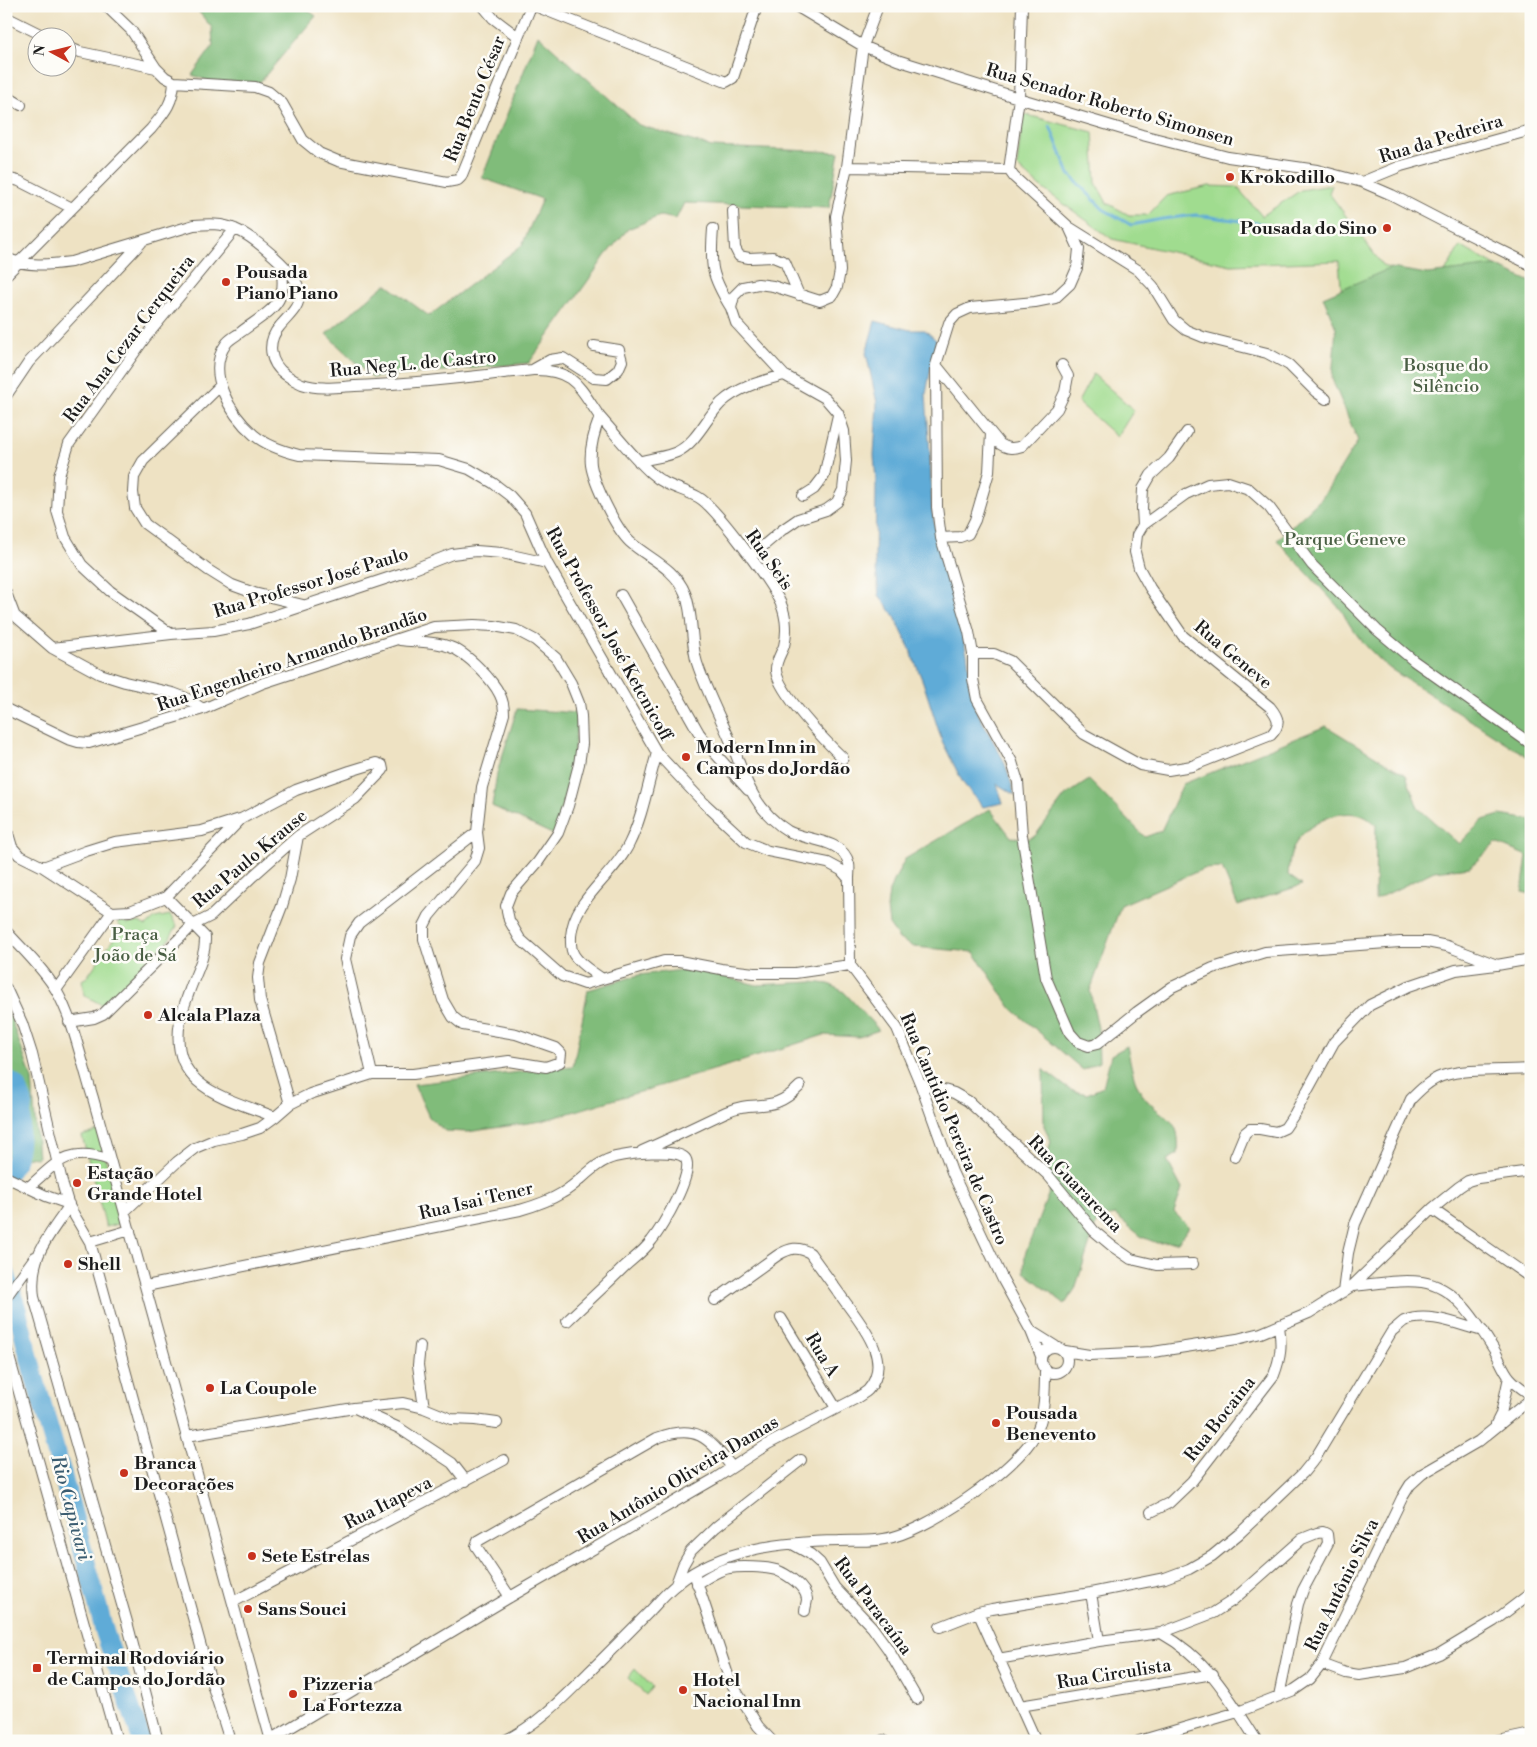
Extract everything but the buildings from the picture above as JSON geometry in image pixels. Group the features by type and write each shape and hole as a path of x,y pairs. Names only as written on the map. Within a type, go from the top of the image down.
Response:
{"street":[{"path":"6,275 151,129 170,106 174,92 174,82 165,77 156,68 131,30 106,6"},
{"path":"483,6 493,18 518,37"},
{"name":"Rua Bento César","path":"174,82 255,88 269,92 282,103 303,140 319,153 338,161 447,182 458,180 461,177 531,6"},
{"path":"535,6 722,81 733,78 757,6"},
{"name":"Rua Senador Roberto Simonsen","path":"796,6 863,46 897,60 1019,98 1142,135 1228,157 1317,170 1362,182 1392,194 1531,265"},
{"path":"731,308 734,296 743,287 758,284 773,286 820,301 832,296 837,287 840,271 836,216 847,167 863,46 878,6"},
{"path":"1009,170 1019,98 1022,6"},
{"path":"6,17 28,28"},
{"path":"78,51 156,68"},
{"path":"6,96 21,105"},
{"name":"Rua da Pedreira","path":"1362,182 1401,166 1531,130"},
{"path":"847,167 1009,170 1069,227 1138,270 1153,286 1174,320 1186,330 1203,337 1267,353 1289,365 1326,400"},
{"path":"6,178 19,181 72,208"},
{"path":"733,211 735,248 739,256 749,258 773,257 785,262 799,295"},
{"path":"6,258 18,263 50,265 71,262 194,225 211,224 235,228"},
{"path":"1069,227 1079,249 1077,268 1070,284 1055,298 1035,302 970,308 957,314 949,323 936,365 937,507 941,538 969,632 973,654 973,679 977,699 1012,762 1018,782 1022,835 1046,978 1070,1032 1078,1042 1089,1046 1096,1044 1172,987 1213,968 1265,952 1400,942 1427,942 1447,946 1497,964"},
{"name":"Rua Neg L. de Castro","path":"235,228 266,250 296,280 300,290 298,302 291,315 279,326 272,338 270,352 273,363 285,375 302,384 324,387 375,385 533,370 548,370 564,374 576,382"},
{"name":"Rua Ana Cezar Cerqueira","path":"171,634 110,591 82,565 65,537 57,511 59,476 69,444 145,338 235,228"},
{"path":"714,229 711,252 712,271 720,290 731,308 736,323 784,376 825,398 838,413 844,431 846,462 843,490 837,502 826,510 798,520 782,530 750,558"},
{"path":"6,396 29,362 142,242"},
{"path":"281,263 283,280 280,296 272,308 226,343 220,355 221,385 143,461 134,477 133,492 135,508 145,524 208,570 232,585 254,593 304,605"},
{"path":"533,370 550,360 563,358 594,378 607,379 618,370 622,361 619,350 594,346"},
{"path":"936,365 1000,444 1006,448 1014,449 1027,442 1057,410 1065,392 1068,376 1062,365"},
{"path":"639,462 677,452 689,442 721,403 735,393 756,383 784,376"},
{"name":"Rua Seis","path":"576,382 600,417 639,462 665,484 699,498 713,510 750,558 778,599 785,617 784,645 776,671 779,680 795,705 824,740 843,758"},
{"name":"Rua Professor José Ketcnicoff","path":"221,385 234,413 255,436 280,450 299,455 439,460 469,469 493,483 510,496 525,513 547,563 657,753 704,803 746,842 768,851 828,863 841,870 849,879"},
{"path":"803,496 814,488 824,476 838,413"},
{"path":"600,417 591,451 591,465 594,478 619,528 630,542 664,566 677,579 684,591 689,604 697,662 710,697 754,796"},
{"path":"1143,524 1143,489 1151,474 1169,458 1187,432"},
{"path":"941,538 960,538 968,534 975,520 988,472 991,433"},
{"path":"1143,524 1186,494 1208,484 1228,482 1249,490 1269,507 1312,565 1377,630 1414,661 1531,744"},
{"name":"Rua Geneve","path":"973,654 994,654 1010,661 1084,734 1140,764 1168,770 1192,766 1271,735 1276,730 1279,722 1270,707 1183,636 1150,588 1139,568 1135,552 1137,535 1143,524"},
{"name":"Rua Professor José Paulo","path":"52,648 213,631 249,624 409,571 452,554 476,551 502,553 547,563"},
{"path":"6,593 10,612 52,648 100,674 173,693 186,698 203,709"},
{"path":"621,595 699,733 712,750 754,796 771,818 787,831 827,843 845,855 849,863 850,964"},
{"name":"Rua Engenheiro Armando Brandão","path":"6,709 68,739 89,743 203,709 263,683 434,627 474,625 516,630 535,640 556,658 572,683 579,703 582,744 568,806 558,833 538,862 511,893 506,906 508,920 520,940 562,976 585,984 664,961 679,961 754,973 795,973 850,964"},
{"path":"125,1211 177,1162 195,1148 214,1140 260,1128 290,1104 310,1094 372,1074 413,1074 509,1061 546,1067 560,1062 561,1053 556,1048 516,1034 463,1025 453,1017 443,1000 424,938 424,926 429,916 478,856 477,832 482,787 504,714 503,703 500,694 484,674 463,654 451,647 394,640"},
{"path":"602,979 581,963 573,954 571,945 572,924 582,905 628,846 636,828 657,753"},
{"name":"Rua Paulo Krause","path":"69,1022 94,1018 103,1014 193,926 211,916 298,836 355,799 382,770 382,765 376,763 296,790 241,819 166,897"},
{"path":"43,868 86,850 115,842 202,831 241,819"},
{"path":"6,827 12,847 19,855 112,912 130,911 166,897 205,938 205,946 180,1021 178,1043 183,1065 197,1083 215,1094 275,1117"},
{"path":"372,1074 346,958 350,936 359,923 477,832"},
{"path":"290,1104 260,1000 258,978 260,963 290,880 298,836"},
{"path":"56,990 112,912"},
{"path":"6,931 38,965 56,990 69,1022 94,1098 271,1740"},
{"path":"1235,1157 1246,1133 1250,1129 1276,1132 1285,1128 1334,1042 1370,1005 1409,986 1456,970 1531,959"},
{"name":"Rua Cantidio Pereira de Castro","path":"850,964 897,1028 920,1082 952,1172 1003,1280 1031,1331 1041,1356"},
{"path":"6,988 22,1023 32,1054 69,1205 90,1242 206,1665 230,1741"},
{"path":"1343,1292 1348,1253 1355,1224 1411,1099 1423,1087 1441,1077 1459,1073 1531,1069"},
{"name":"Rua Guararema","path":"920,1082 954,1093 968,1101 1048,1175 1094,1231 1132,1260 1156,1265 1193,1264"},
{"path":"636,1154 735,1108 777,1103 790,1096 800,1086"},
{"path":"29,1187 58,1161 66,1157 82,1154 110,1160"},
{"name":"Rua Isai Tener","path":"146,1286 520,1210 539,1205 563,1193 595,1167 612,1158 636,1154 674,1154 681,1156 688,1162 685,1179 674,1204 652,1240 567,1321"},
{"path":"1045,1399 1045,1370 1042,1366 1041,1356 1044,1351 1054,1346 1065,1352 1089,1355 1153,1352 1237,1340 1261,1333 1309,1312 1352,1286 1432,1209 1468,1181 1531,1171"},
{"path":"10,1179 69,1205"},
{"path":"6,1297 69,1205"},
{"path":"1432,1209 1531,1278"},
{"path":"90,1242 130,1230"},
{"name":"Rua Antônio Oliveira Damas","path":"271,1740 510,1597 716,1478 768,1444 855,1399 868,1390 874,1378 877,1365 876,1352 867,1332 810,1253 801,1248 788,1249 715,1300"},
{"path":"38,1252 32,1281 34,1297 127,1622 158,1741"},
{"path":"1352,1286 1422,1282 1448,1292 1466,1309 1482,1331 1509,1377 1529,1402"},
{"name":"Rua A","path":"780,1318 836,1408"},
{"path":"940,1626 978,1612 1165,1578 1188,1569 1212,1556 1240,1534 1303,1473 1316,1457 1392,1331 1402,1322 1426,1318 1482,1331"},
{"name":"Rua Bocaina","path":"1151,1512 1169,1503 1192,1481 1274,1375 1280,1359 1282,1345 1280,1326"},
{"name":"Rua Cantidio Pereira de Castro","path":"1031,1331 1054,1346"},
{"path":"6,1346 117,1741"},
{"path":"420,1346 418,1365 424,1408"},
{"path":"1065,1352 1067,1364"},
{"path":"504,1741 520,1733 549,1712 676,1584 694,1573 745,1550 791,1543 861,1542 886,1539 903,1534 935,1518 986,1486 1028,1446 1037,1431 1045,1399 1059,1372 1067,1364 1089,1355"},
{"path":"1045,1370 1059,1372"},
{"name":"Rua Antônio Silva","path":"1494,1427 1501,1414 1509,1377"},
{"name":"Rua Antônio Silva","path":"1138,1741 1238,1712 1294,1690 1310,1679 1322,1664 1410,1485 1422,1474 1478,1441 1529,1402"},
{"path":"187,1436 354,1408 403,1403 424,1408 451,1420 476,1420 496,1423"},
{"path":"354,1408 399,1428 452,1463 466,1481"},
{"path":"510,1597 476,1546 478,1541 657,1438 671,1432 687,1432 701,1435 710,1442 732,1468"},
{"name":"Rua Itapeva","path":"233,1602 504,1460"},
{"path":"676,1584 691,1551 716,1527 801,1460"},
{"path":"998,1659 1100,1641 1160,1633 1213,1613 1232,1601 1302,1539 1323,1532 1327,1534 1328,1543 1303,1590 1298,1604 1279,1696"},
{"name":"Rua Paracaína","path":"791,1543 810,1554 820,1563 835,1588 872,1627 888,1649 917,1699"},
{"path":"697,1584 728,1568 777,1570 798,1584 805,1594 807,1599 805,1611"},
{"path":"694,1573 730,1681 758,1726 772,1741"},
{"path":"1090,1593 1100,1641"},
{"path":"1322,1664 1359,1676 1405,1668 1439,1654 1494,1621 1531,1593"},
{"path":"978,1612 1036,1741"},
{"path":"1160,1633 1177,1642 1213,1674 1257,1741"},
{"name":"Rua Circulista","path":"1020,1706 1213,1674"},
{"path":"1499,1741 1531,1734"}],"green space":[{"path":"194,6 302,6 316,16 259,83 209,81 192,75 213,46 212,28"},
{"path":"538,35 639,125 712,147 839,152 829,208 684,203 676,219 660,216 628,229 605,256 529,363 372,378 326,334 386,284 429,316 522,245 542,199 482,178"},
{"path":"1023,114 1093,132 1096,183 1107,203 1129,215 1148,215 1166,196 1209,186 1237,187 1262,216 1301,190 1332,185 1329,193 1383,266 1437,286 1460,246 1531,286 1369,422 1341,286 1339,261 1231,265 1112,239 1039,186 1017,166"},
{"name":"Bosque do Silêncio","path":"1496,266 1531,282 1531,759 1389,668 1362,642 1342,611 1277,540 1322,498 1358,441 1332,379 1336,328 1323,297 1391,268 1427,274"},
{"path":"1093,374 1134,410 1117,437 1078,402"},
{"path":"517,709 578,713 572,768 554,835 492,806 497,773"},
{"path":"1326,726 1406,775 1418,808 1459,844 1483,820 1500,815 1531,820 1531,894 1522,892 1527,856 1496,843 1470,867 1434,871 1375,900 1376,825 1365,817 1354,814 1336,815 1326,818 1302,834 1293,849 1288,875 1302,885 1238,906 1222,868 1203,869 1121,905 1090,991 1098,1028 1099,1062 1083,1070 1012,1009 974,952 914,947 899,939 889,925 887,908 889,891 905,859 990,809 1011,837 1027,839 1035,836 1065,796 1089,780 1145,837 1161,831 1183,784"},
{"name":"Praça João de Sá","path":"170,915 177,926 168,941 102,1005 84,995 82,980 87,977 121,928 117,922 122,921 128,924 139,922 146,926 155,918"},
{"path":"691,969 757,985 812,982 829,984 844,992 879,1030 859,1037 824,1035 542,1121 467,1132 445,1131 429,1117 414,1084 573,1066 588,990 639,975"},
{"path":"6,1009 32,1079 38,1158 6,1156"},
{"path":"1127,1046 1133,1073 1141,1092 1152,1106 1170,1120 1177,1132 1178,1154 1167,1160 1182,1189 1174,1212 1189,1227 1178,1242 1157,1243 1142,1237 1115,1215 1098,1218 1075,1289 1065,1304 1024,1272 1025,1254 1050,1190 1047,1157 1051,1141 1044,1126 1043,1069 1070,1090 1087,1094 1103,1087 1111,1055"},
{"path":"98,1131 122,1223 106,1227 82,1136"},
{"path":"635,1669 652,1687 646,1695 628,1678"}],"water":[{"path":"875,321 910,330 925,330 936,340 926,394 932,510 941,561 951,590 967,654 975,708 1004,761 1015,795 997,784 1003,803 983,807 963,783 942,741 923,682 909,647 895,617 879,595 875,561 876,481 874,455 877,403 866,353"}],"waterway":[{"path":"1050,126 1069,174 1103,209 1131,225 1196,215 1264,224"},
{"name":"Rio Capivari","path":"6,1079 17,1086 23,1101 17,1159 6,1176"},
{"name":"Rio Capivari","path":"6,1274 105,1633 142,1741"}],"place":[{"name":"Krokodillo","path":"1230,177"},
{"name":"Pousada do Sino","path":"1387,228"},
{"name":"Pousada Piano Piano","path":"226,282"},
{"name":"Modern Inn in Campos do Jordão","path":"686,757"},
{"name":"Alcala Plaza","path":"148,1015"},
{"name":"Estação Grande Hotel","path":"77,1183"},
{"name":"Shell","path":"68,1264"},
{"name":"La Coupole","path":"210,1388"},
{"name":"Pousada Benevento","path":"996,1423"},
{"name":"Branca Decorações","path":"124,1473"},
{"name":"Sete Estrelas","path":"252,1556"},
{"name":"Sans Souci","path":"248,1609"},
{"name":"Terminal Rodoviário de Campos do Jordão","path":"37,1668"},
{"name":"Hotel Nacional Inn","path":"683,1690"},
{"name":"Pizzeria La Fortezza","path":"293,1694"}],"park label":[{"name":"Parque Geneve","path":"1345,539"}]}
